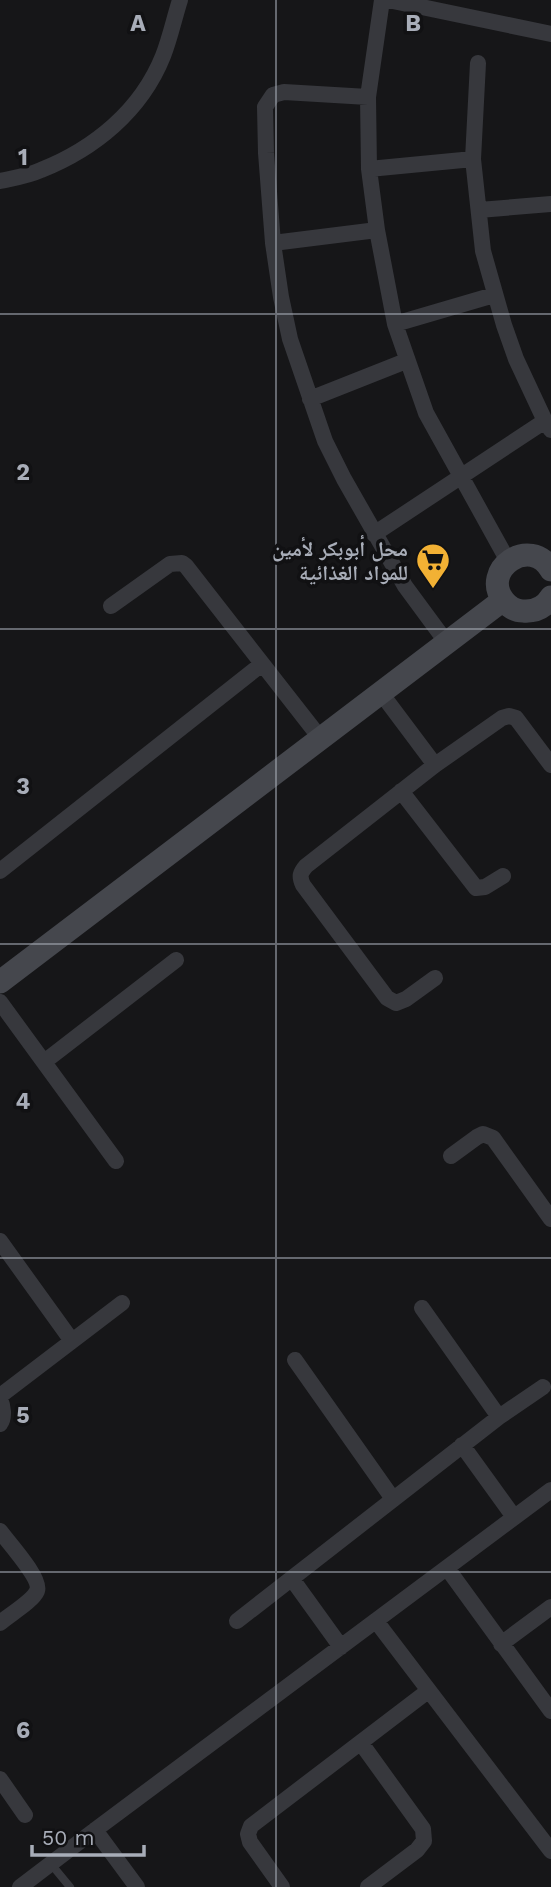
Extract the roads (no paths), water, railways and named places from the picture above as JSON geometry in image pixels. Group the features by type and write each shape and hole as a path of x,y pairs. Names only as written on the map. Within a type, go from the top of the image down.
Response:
{"main road":[{"path":"548,607 535,611 517,611 503,600 498,584 502,567 522,555 537,556 550,566"},
{"path":"0,982 503,600"}],"street":[{"path":"0,181 39,172 70,157 124,118 148,87 163,57 180,0"},
{"path":"382,0 368,97 369,169 377,230 395,324 426,413 508,561"},
{"path":"388,0 551,34"},
{"path":"373,534 460,477 548,426 516,359 494,295 483,251 473,159 478,63"},
{"path":"368,97 284,92 273,95 265,107 273,243 290,339 325,440 373,534 405,586 447,643"},
{"path":"369,169 473,159"},
{"path":"479,210 551,204"},
{"path":"273,243 377,230"},
{"path":"395,324 494,295"},
{"path":"310,398 406,361"},
{"path":"111,606 170,565 182,563 321,738"},
{"path":"0,871 262,664"},
{"path":"381,693 435,765"},
{"path":"436,978 406,999 396,1003 387,999 303,885 301,873 306,866 435,765 502,718 516,718 551,765"},
{"path":"401,792 476,888 485,887 503,876"},
{"path":"44,1062 176,960"},
{"path":"0,1002 116,1161"},
{"path":"451,1156 483,1134 493,1138 551,1219"},
{"path":"0,1241 72,1340"},
{"path":"0,1424 3,1407 0,1397 122,1303"},
{"path":"422,1308 499,1417"},
{"path":"295,1360 393,1499"},
{"path":"237,1621 499,1417 543,1387"},
{"path":"463,1445 514,1517"},
{"path":"20,1887 551,1490"},
{"path":"0,1531 38,1585 33,1597 0,1623"},
{"path":"447,1568 551,1711"},
{"path":"292,1579 341,1647"},
{"path":"501,1644 551,1607"},
{"path":"376,1621 551,1851"},
{"path":"282,1887 250,1842 248,1834 251,1826 428,1691"},
{"path":"361,1744 422,1829 424,1841 417,1850 368,1887"},
{"path":"3,1788 24,1815"},
{"path":"95,1830 137,1887"}],"lane":[{"path":"51,1864 70,1887"}],"place":[{"name":"محل أبوبكر لأمين للمواد الغذائية","path":"433,590"}]}
